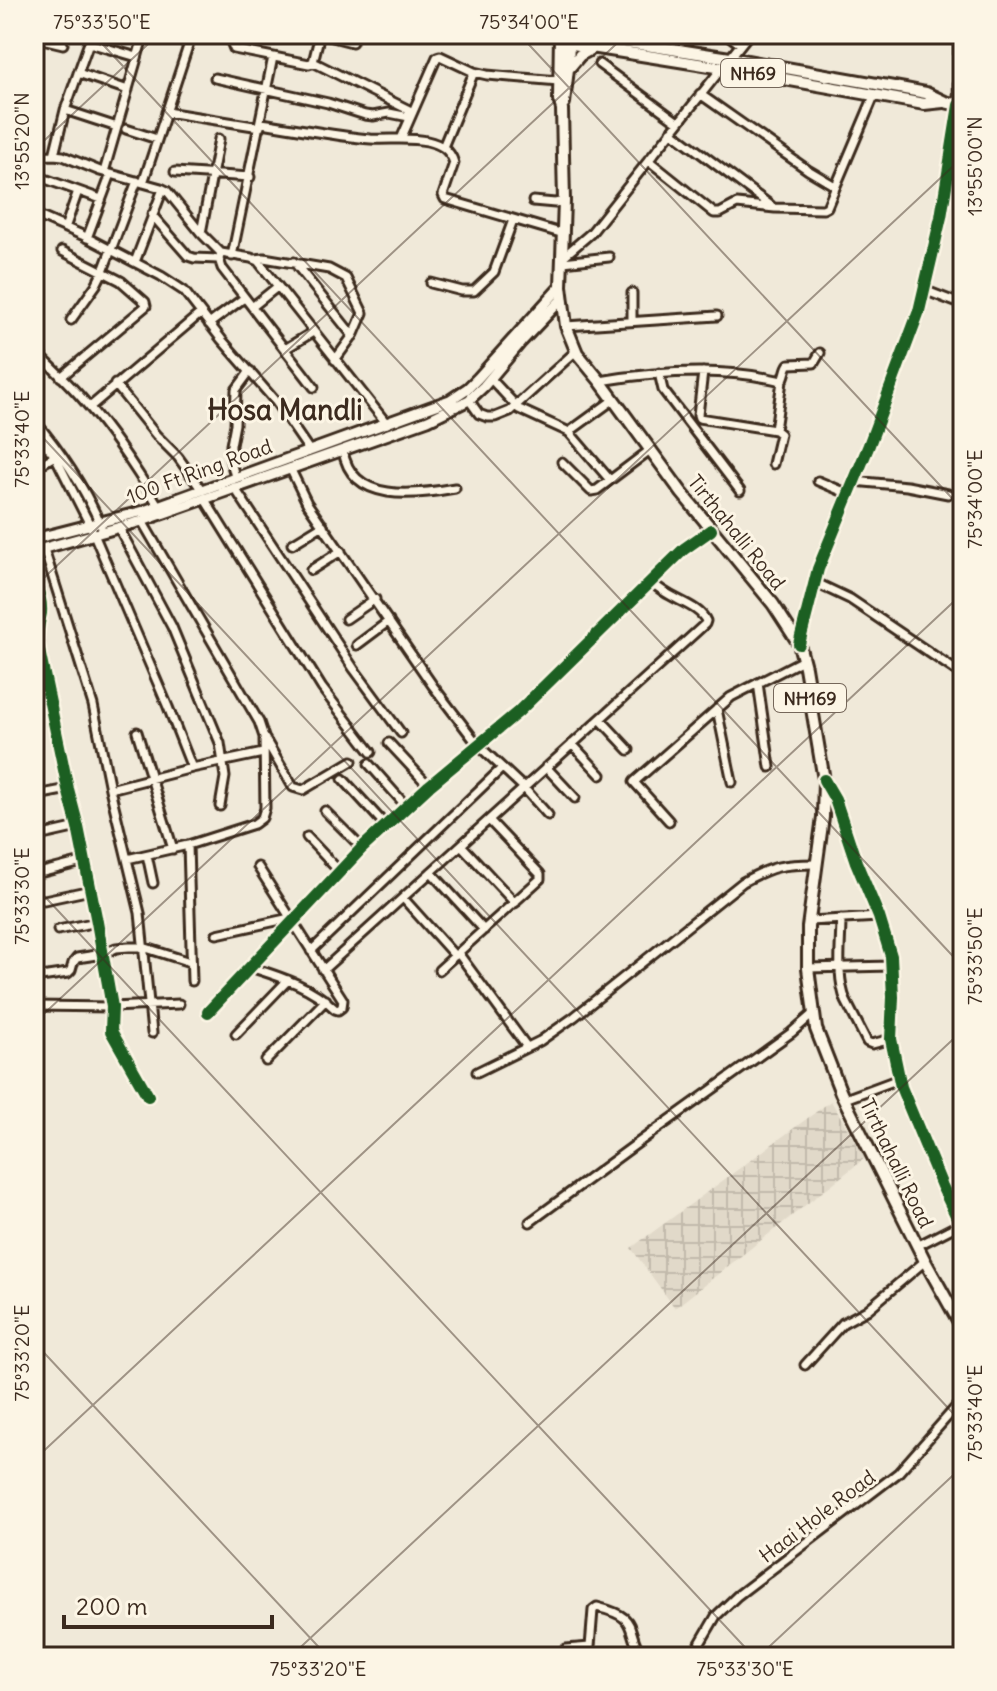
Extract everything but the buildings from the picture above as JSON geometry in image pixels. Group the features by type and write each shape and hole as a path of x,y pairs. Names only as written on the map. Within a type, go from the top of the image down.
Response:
{"highway":[{"name":"NH69","path":"566,37 588,35 874,96 924,104 945,102"},
{"name":"NH69","path":"566,37 595,47 926,93 961,106"},
{"name":"NH169","path":"562,109 568,69 566,37"},
{"name":"Tirthahalli Road","path":"566,37 559,81 564,201 561,300 566,326 576,351 711,530 773,604 799,644 824,780 823,817 809,921 808,968 816,1029 845,1099 917,1246 963,1329"},
{"path":"568,69 580,55 595,47"}],"main road":[{"path":"960,34 961,106"},
{"name":"100 Ft Ring Road","path":"34,539 119,528 142,521 309,450 439,405 468,388 561,286"},
{"name":"100 Ft Ring Road","path":"234,482 343,451 428,420 469,400 561,300"},
{"name":"100 Ft Ring Road","path":"39,550 158,505 203,494"}],"street":[{"path":"54,155 65,110 92,34"},
{"path":"87,238 101,199 117,127 144,34"},
{"path":"71,320 103,271 157,139 192,34"},
{"path":"236,34 232,44 234,49 309,64 313,62 410,114"},
{"path":"313,62 321,34 352,42"},
{"path":"727,34 740,44"},
{"path":"563,260 591,233 749,34"},
{"path":"34,37 63,44"},
{"path":"89,43 137,57"},
{"path":"232,256 273,57"},
{"path":"401,139 437,57 444,57 474,72 497,77 559,81"},
{"path":"599,64 678,122"},
{"path":"443,147 474,72"},
{"path":"78,73 128,90"},
{"path":"215,78 328,103 365,115 410,114"},
{"path":"700,94 835,186"},
{"path":"648,160 714,213 737,204 823,209 827,207 874,96"},
{"path":"799,644 814,582 919,311 941,217 961,106"},
{"path":"65,110 117,127"},
{"path":"166,112 371,139 428,141 443,147 454,163 443,195 445,199 564,234"},
{"path":"126,129 157,139"},
{"path":"671,131 772,207"},
{"path":"201,233 219,139"},
{"path":"34,156 54,155 163,189 220,256 222,268 314,387"},
{"path":"175,172 250,177"},
{"path":"34,175 101,199"},
{"path":"135,262 163,189"},
{"path":"65,228 78,191"},
{"path":"533,201 564,201"},
{"path":"34,214 135,262 184,291 276,402 309,450"},
{"path":"152,215 188,256 194,258 264,258 329,269 346,278 363,313 353,336 335,360"},
{"path":"431,283 474,291 494,272 513,220"},
{"path":"61,377 145,308 145,302 121,281 62,251"},
{"path":"563,260 609,257"},
{"path":"255,259 387,424"},
{"path":"294,262 353,336"},
{"path":"252,307 277,287"},
{"path":"924,290 963,305"},
{"path":"632,293 632,321"},
{"path":"209,324 244,298"},
{"path":"90,407 201,313"},
{"path":"566,326 717,316"},
{"path":"285,349 313,332"},
{"path":"34,350 90,407 122,448 158,505"},
{"path":"469,400 479,414 487,417 510,411 576,351"},
{"path":"775,430 782,381 789,364 814,363 820,353"},
{"path":"250,371 236,390 231,445 234,482 354,669 401,733"},
{"path":"600,381 659,373 703,372 782,381"},
{"path":"703,372 699,418 775,430 780,434 773,464"},
{"path":"659,373 663,390 740,491"},
{"path":"490,378 514,406 569,432 610,480"},
{"path":"115,384 178,457 322,688 371,752"},
{"path":"569,432 613,400"},
{"path":"34,420 61,454 97,529 192,768"},
{"path":"34,431 38,440 55,456 97,529"},
{"path":"562,462 591,491 597,490 650,450"},
{"path":"343,451 346,466 359,481 381,491 412,494 455,488"},
{"path":"34,468 55,456"},
{"path":"290,468 307,503 433,686 478,745 548,815"},
{"path":"818,481 849,494"},
{"path":"854,481 948,494"},
{"path":"142,521 259,722 265,739 293,787 300,790 352,761"},
{"path":"292,544 323,525"},
{"path":"119,528 172,627 220,743 225,777 220,806"},
{"path":"208,1012 291,920 362,848 429,786 518,712 684,549 711,530"},
{"path":"39,550 90,693 140,913 152,1033"},
{"path":"311,570 341,551"},
{"path":"34,579 41,611 36,630 37,641 86,861 112,1007 112,1036 148,1096"},
{"path":"323,970 706,621 704,616 683,602 664,595 652,582"},
{"path":"814,582 850,599 961,674"},
{"path":"346,619 375,599"},
{"path":"357,645 389,621"},
{"path":"669,821 634,782 736,693 803,660"},
{"path":"758,683 770,767"},
{"path":"717,709 732,782"},
{"path":"600,719 629,750"},
{"path":"137,732 173,849"},
{"path":"127,859 188,845 254,824 262,818 265,808 265,739"},
{"path":"389,743 429,786"},
{"path":"572,744 601,775"},
{"path":"110,789 263,753"},
{"path":"369,764 407,807"},
{"path":"546,767 575,798"},
{"path":"311,951 502,768"},
{"path":"34,776 37,795 68,789"},
{"path":"343,779 386,826"},
{"path":"824,780 835,799 891,956 891,1039 899,1079 942,1186 961,1223 917,1246"},
{"path":"325,811 362,848"},
{"path":"439,970 541,876 489,820"},
{"path":"34,837 78,827"},
{"path":"307,837 339,871"},
{"path":"188,845 192,981"},
{"path":"461,845 515,903"},
{"path":"147,855 153,883"},
{"path":"43,872 86,861"},
{"path":"477,1072 540,1041 574,1017 743,882 786,864 816,864"},
{"path":"250,967 315,992 338,1010 343,1003 258,867"},
{"path":"431,872 484,930"},
{"path":"44,900 91,890"},
{"path":"403,898 457,955 527,1047"},
{"path":"809,921 879,917"},
{"path":"841,919 843,994 864,1038 872,1044 891,1039"},
{"path":"217,934 291,920"},
{"path":"58,930 97,922"},
{"path":"34,978 68,973 77,958 103,954 116,948 143,947 190,962"},
{"path":"808,968 891,966"},
{"path":"236,1034 288,980"},
{"path":"266,1061 326,1000"},
{"path":"34,1006 179,1004"},
{"path":"530,1222 791,1033 814,1013"},
{"path":"845,1099 899,1079"},
{"path":"805,1365 843,1323 881,1300 925,1261"},
{"name":"Haai Hole Road","path":"692,1657 716,1616 737,1596 898,1473 963,1399"},
{"path":"558,1657 566,1649 590,1647 593,1610 597,1607 627,1621 642,1657"}],"shaded area":[{"path":"831,1101 865,1158 675,1308 631,1248"}],"cycle path":[{"path":"799,644 818,569 919,311 941,217 959,105"},
{"path":"208,1012 362,848 429,786 518,712 684,549 711,530"},
{"path":"34,579 41,609 37,641 97,922 112,1007 111,1031 148,1096"},
{"path":"824,780 835,799 891,956 891,1039 901,1087 963,1230"}],"district":[{"name":"Hosa Mandli","path":"285,410"}]}
